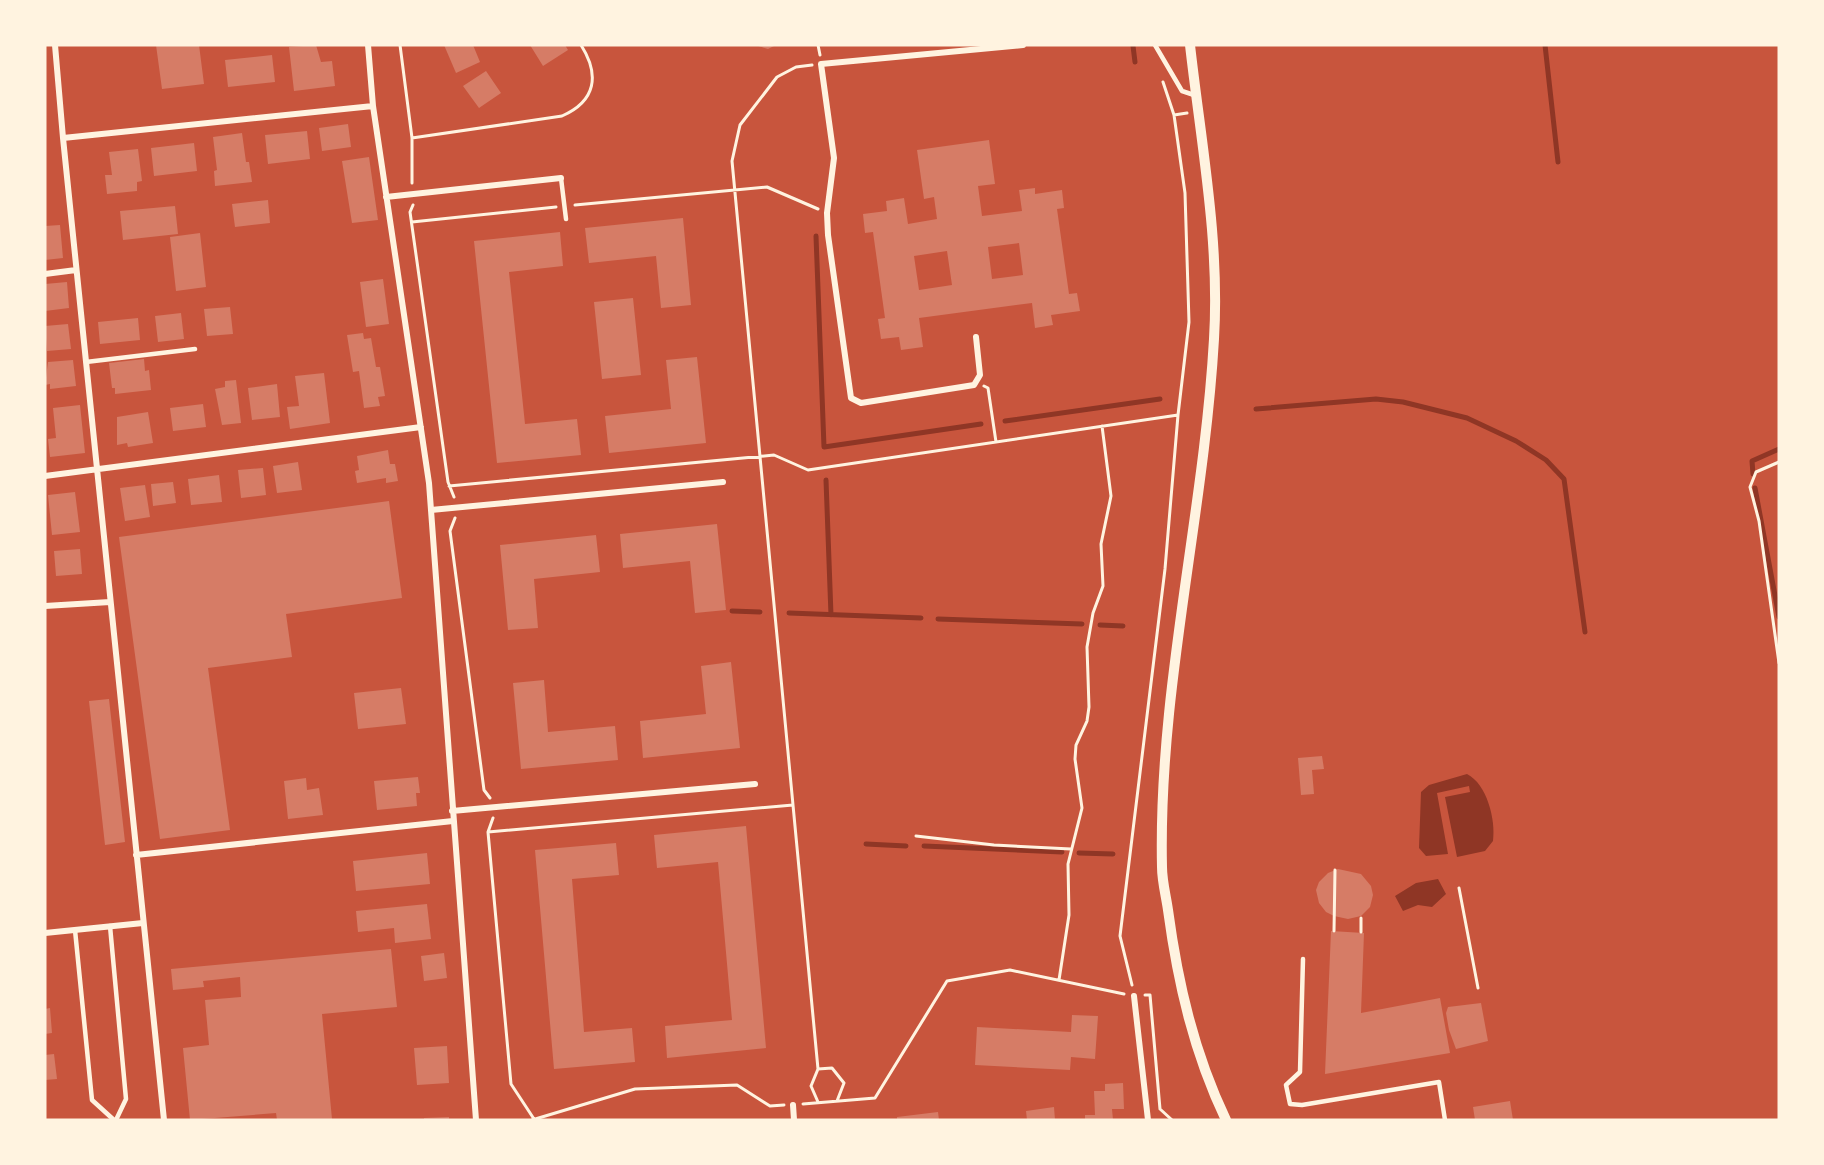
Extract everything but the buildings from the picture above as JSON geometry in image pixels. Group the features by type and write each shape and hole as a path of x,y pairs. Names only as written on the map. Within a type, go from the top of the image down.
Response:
{"street":[{"path":"56,45 76,270 164,1120"},
{"path":"368,45 373,106 421,427 431,510 476,1120"},
{"path":"976,336 980,372 977,382 966,387 873,401 853,401 849,394 828,213 834,164 821,64 1023,45"},
{"path":"1190,45 1209,201 1216,302 1208,406 1162,788 1162,870 1184,1003 1202,1065 1226,1120"},
{"path":"63,138 373,106"},
{"path":"386,197 561,178"},
{"path":"45,274 76,270"},
{"path":"45,476 421,427"},
{"path":"431,510 723,482"},
{"path":"45,606 110,602"},
{"path":"452,812 755,784"},
{"path":"136,855 453,820"},
{"path":"45,933 143,923"},
{"path":"1134,996 1148,1120"},
{"path":"793,1105 794,1120"}],"lane":[{"path":"1155,45 1182,91 1196,96"},
{"path":"561,178 566,219"},
{"path":"86,362 195,349"},
{"path":"75,930 92,1100 115,1120 126,1099 110,926"},
{"path":"1303,959 1300,1072 1286,1085 1290,1104 1302,1105 1438,1082 1445,1120"}],"path":[{"path":"400,45 412,138 412,222 449,486 455,508 456,517 450,531 484,790 493,808 488,832 511,1084 533,1120 635,1089 737,1085 770,1106 875,1098 947,981 1010,970 1134,996 1150,995 1160,1109 1172,1120"},
{"path":"412,138 562,116 575,110 592,87 594,72 581,45"},
{"path":"818,45 821,64 796,67 777,77 740,124 732,161 818,1069 811,1086 818,1102"},
{"path":"1134,996 1120,936 1165,569 1178,415 1189,322 1185,193 1174,115 1157,65 1164,60"},
{"path":"412,222 734,188 767,187 828,213"},
{"path":"977,382 988,388 996,442"},
{"path":"449,486 774,455 808,470 1178,415"},
{"path":"1059,980 1069,915 1067,879 1071,849 1082,808 1075,759 1076,745 1087,721 1090,696 1086,673 1087,647 1093,613 1103,586 1101,544 1111,496 1102,426"},
{"path":"1779,462 1756,472 1750,487 1759,521 1779,663"},
{"path":"488,832 793,805"},
{"path":"916,836 994,845 1071,849"},
{"path":"1334,931 1335,870"},
{"path":"1459,888 1478,988"},
{"path":"1361,918 1361,932"},
{"path":"818,1069 832,1068 844,1083 837,1101"}],"shaded area":[{"path":"1467,774 1480,786 1489,803 1493,823 1493,841 1485,851 1457,857 1445,797 1470,792 1469,786 1437,793 1448,854 1426,856 1419,848 1421,792 1429,785"},
{"path":"1438,879 1446,894 1432,907 1418,905 1403,911 1395,896 1416,883"}],"waterway":[{"path":"1545,45 1558,162"},
{"path":"1133,46 1135,62"},
{"path":"816,236 824,447 981,424"},
{"path":"1005,421 1160,399"},
{"path":"1256,409 1376,399 1403,402 1467,418 1516,441 1546,460 1564,479 1585,632"},
{"path":"1753,474 1752,461 1779,449"},
{"path":"826,480 831,615"},
{"path":"1755,488 1779,617"},
{"path":"732,611 760,612"},
{"path":"789,613 921,618"},
{"path":"938,619 1082,624"},
{"path":"1100,625 1123,626"},
{"path":"866,844 906,846"},
{"path":"924,846 1062,852"},
{"path":"1079,853 1113,854"}]}
